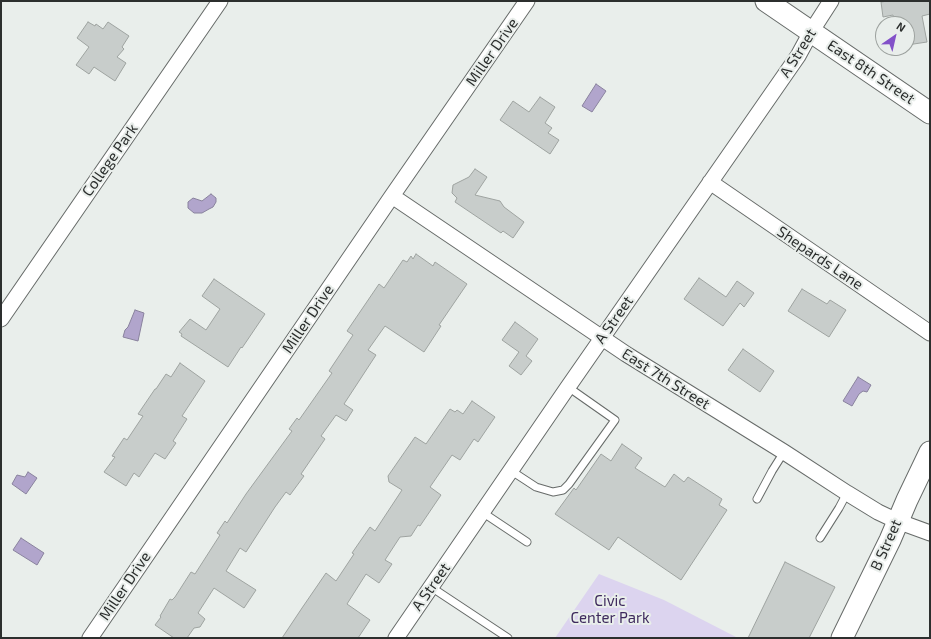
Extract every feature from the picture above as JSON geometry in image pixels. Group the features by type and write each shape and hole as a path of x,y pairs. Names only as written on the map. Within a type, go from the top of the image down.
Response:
{"street":[{"name":"College Park","path":"1,319 220,1"},
{"name":"Miller Drive","path":"90,638 392,196 528,1"},
{"name":"East 8th Street","path":"766,1 930,113"},
{"name":"A Street","path":"396,638 510,470 798,56 811,32 831,1"},
{"name":"Shepards Lane","path":"710,182 930,333"},
{"name":"East 7th Street","path":"392,196 626,354 847,493 878,512 897,521 930,533"},
{"name":"B Street","path":"842,638 890,540 897,521 930,452"}],"lane":[{"path":"510,470 536,487 553,492 563,490 569,484 615,420 568,387"},
{"path":"757,499 784,452"},
{"path":"820,538 847,493"},
{"path":"482,512 527,542"},
{"path":"431,587 508,638"}],"green space":[{"name":"Civic Center Park","path":"599,574 664,600 736,637 555,638"}],"shaded area":[{"path":"596,84 606,91 592,112 582,106"},
{"path":"211,194 216,198 216,202 213,207 202,213 194,213 188,208 188,202 193,198 202,201"},
{"path":"135,310 144,313 138,341 123,337"},
{"path":"858,377 871,385 867,392 863,391 859,394 852,406 843,401"},
{"path":"28,472 37,478 26,494 12,484 17,475 25,477"},
{"path":"21,538 44,553 37,565 13,550"}],"building":[{"path":"930,1 930,14 922,16 927,42 915,44 915,16 883,16 881,2"},
{"path":"88,22 95,26 96,24 103,29 108,22 129,36 122,47 124,49 117,57 126,63 115,81 94,67 89,74 76,65 89,47 77,38"},
{"path":"540,97 555,107 545,123 552,128 548,133 559,140 550,154 500,120 513,101 529,112"},
{"path":"475,169 487,177 475,195 500,201 504,207 524,222 513,238 503,231 501,233 455,202 457,198 452,193 453,185 469,177"},
{"path":"416,254 433,266 435,262 467,284 439,325 441,326 424,352 385,326 368,350 376,355 344,404 353,410 346,421 336,415 321,436 325,439 301,474 304,476 290,495 286,492 246,552 240,548 226,571 256,590 244,608 214,588 198,613 205,619 200,627 194,628 187,638 174,638 155,625 170,599 172,600 175,597 191,572 195,574 220,535 217,533 225,521 227,523 246,494 292,431 289,429 297,418 299,420 332,373 329,371 353,335 347,331 379,284 384,288 403,260 407,262 411,256 413,259"},
{"path":"699,278 726,297 737,281 754,293 744,307 740,303 723,326 684,299"},
{"path":"214,279 265,314 228,367 181,336 182,334 179,332 190,319 206,330 220,309 202,296"},
{"path":"802,289 827,304 830,300 846,310 829,337 788,311"},
{"path":"515,322 538,339 526,356 532,361 521,375 509,366 519,352 502,340"},
{"path":"743,349 774,371 760,392 728,370"},
{"path":"180,363 205,381 182,416 187,419 173,441 176,443 165,459 155,453 139,477 134,473 126,486 104,472 115,457 112,456 124,438 127,440 143,416 138,414 155,389 166,374 171,377"},
{"path":"472,401 495,417 478,442 474,439 460,460 452,455 430,487 441,495 420,526 418,525 411,536 400,537 385,560 392,564 379,583 366,574 347,604 370,620 358,638 282,638 326,573 336,581 354,554 352,553 370,527 375,531 402,490 389,482 388,476 415,437 426,444 450,409 455,412 457,410 463,414"},
{"path":"622,444 642,458 635,468 665,487 674,474 684,482 688,477 722,499 719,505 727,510 681,580 618,537 609,550 555,514 574,488 576,490 601,454 611,461"},
{"path":"785,562 835,587 809,638 748,638"}]}
